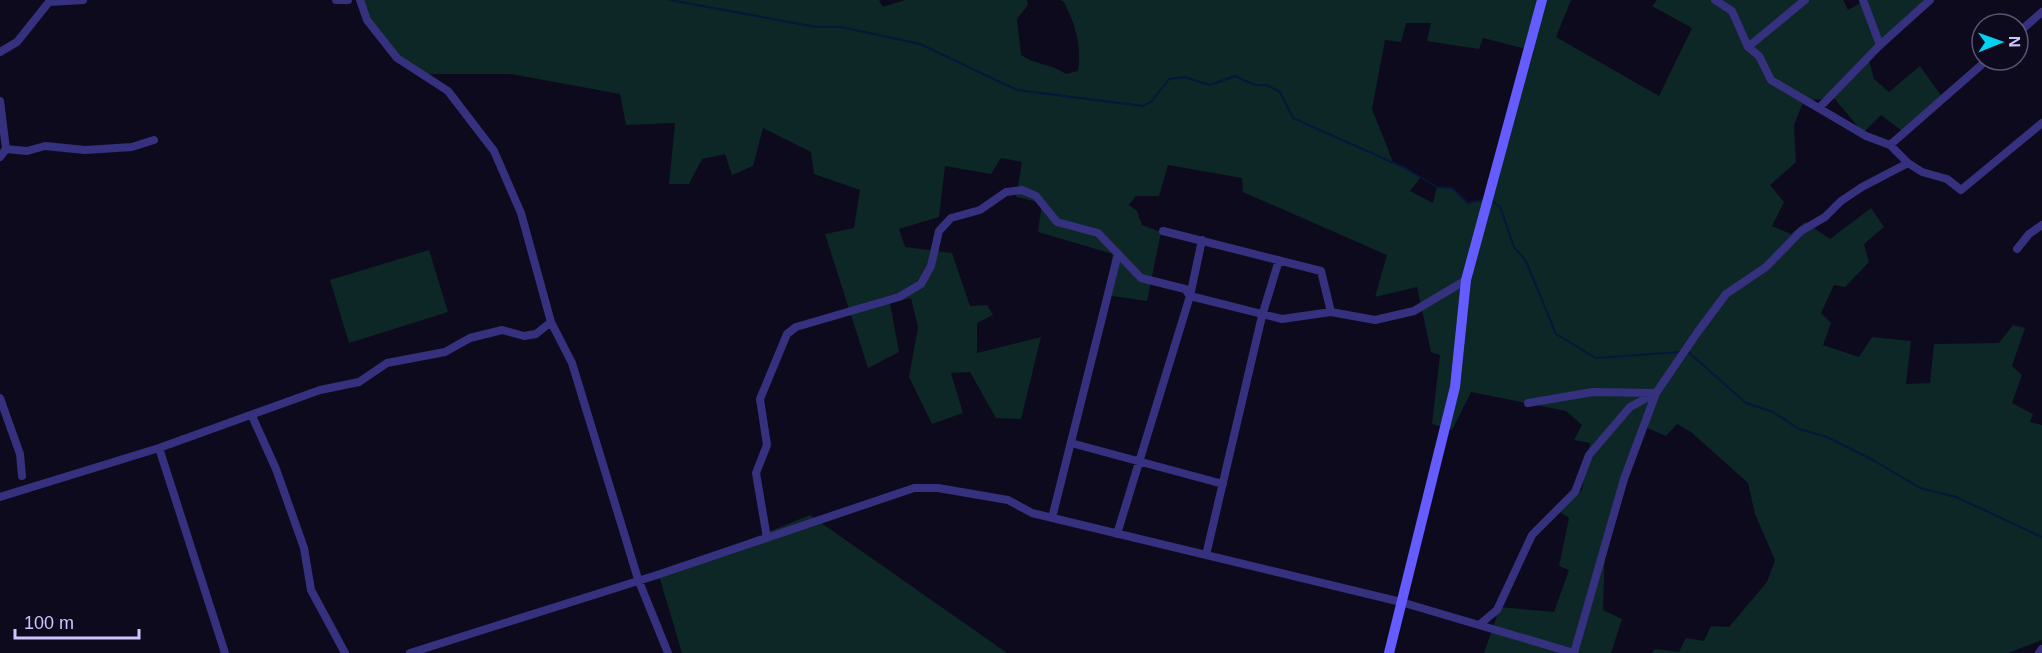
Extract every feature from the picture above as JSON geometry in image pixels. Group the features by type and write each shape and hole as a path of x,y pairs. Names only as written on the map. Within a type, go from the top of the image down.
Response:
{"main road":[{"path":"1389,653 1455,387 1466,280 1542,0"}],"street":[{"path":"0,52 17,42 49,2 83,0"},
{"path":"336,0 348,0"},
{"path":"360,0 368,20 397,58 448,91 494,151 521,213 551,322 572,363 638,579 668,653"},
{"path":"1715,0 1732,10 1748,47 1759,56 1771,80 1866,136 1890,145 1908,163 1922,172 1947,179 1960,190 2042,123"},
{"path":"1748,47 1805,0"},
{"path":"1863,0 1880,45"},
{"path":"1819,108 1880,45 1930,0"},
{"path":"2030,22 2042,12"},
{"path":"1890,145 1973,72"},
{"path":"0,101 6,149 0,157"},
{"path":"6,149 27,151 45,146 85,150 132,147 153,140"},
{"path":"410,653 914,489 938,488 1008,500 1032,513 1401,602 1574,653 1624,479 1656,393 1726,294 1766,267 1801,231 1825,217 1841,201 1908,163"},
{"path":"767,538 756,473 767,445 760,399 787,334 796,327 899,297 921,284 931,266 939,231 951,218 980,210 1006,192 1022,190 1036,196 1058,222 1098,232 1141,278 1185,289 1190,296 1262,316 1281,319 1331,312 1375,320 1414,311 1466,280"},
{"path":"2017,249 2029,234 2042,225"},
{"path":"1163,231 1322,271 1331,312"},
{"path":"1117,534 1190,296 1202,240"},
{"path":"1052,518 1118,254"},
{"path":"1206,555 1262,316 1279,260"},
{"path":"0,497 159,448 320,390 359,382 387,363 445,352 470,338 502,330 524,336 536,334 551,322"},
{"path":"1528,403 1593,392 1656,393"},
{"path":"1479,625 1497,610 1532,535 1575,492 1589,455 1630,407 1656,393"},
{"path":"0,398 20,454 22,476"},
{"path":"252,416 276,469 304,549 311,590 345,653"},
{"path":"1071,443 1223,484"},
{"path":"159,448 225,653"},
{"path":"2038,653 2042,649"}],"green space":[{"path":"360,0 879,0 883,7 905,0 1027,0 1028,5 1017,19 1021,55 1066,74 1078,71 1079,53 1077,35 1064,2 1060,0 1571,0 1556,37 1659,96 1692,28 1652,6 1657,0 1843,0 1848,10 1866,0 1923,0 1928,5 1869,61 1874,79 1889,92 1920,66 1943,98 1906,134 1881,115 1863,133 1835,99 1804,100 1794,125 1796,162 1770,185 1784,202 1772,226 1791,234 1805,222 1830,239 1871,208 1884,227 1864,244 1869,262 1845,287 1834,285 1821,313 1831,323 1823,345 1859,357 1872,337 1911,341 1906,384 1930,383 1934,344 1999,343 2013,325 2025,328 2012,366 2022,375 2012,403 2033,414 2030,422 2042,425 2042,640 2008,653 1652,653 1655,649 1679,652 1686,638 1704,641 1711,626 1729,627 1767,582 1775,560 1755,514 1748,483 1691,432 1677,424 1666,436 1645,427 1605,550 1603,610 1622,619 1611,653 1484,653 1500,607 1554,612 1569,570 1559,566 1569,518 1560,512 1582,490 1590,443 1574,440 1582,425 1566,411 1471,392 1452,430 1432,424 1440,355 1431,352 1417,287 1375,297 1387,255 1243,192 1242,178 1168,165 1159,196 1136,196 1129,205 1137,211 1142,225 1161,232 1147,301 1105,295 1113,254 1038,232 1042,203 1016,197 1022,162 1001,158 991,174 945,166 939,217 899,229 905,247 952,253 970,306 987,305 993,315 977,323 977,353 1041,337 1021,419 996,418 970,372 951,373 963,413 932,424 909,377 918,327 911,298 890,303 899,352 868,368 825,234 854,228 860,190 814,174 811,152 763,128 753,166 732,175 725,154 702,159 689,184 669,184 675,123 626,125 620,94 511,74 422,74 397,58 367,20","holes":["1406,23 1431,23 1427,41 1479,49 1483,38 1534,51 1489,200 1468,203 1452,188 1437,187 1433,203 1410,191 1421,177 1393,162 1372,109 1385,40 1401,42"]},
{"path":"429,250 448,312 349,343 330,280"},
{"path":"810,515 1007,653 682,653 659,576"}],"waterway":[{"path":"670,0 816,27 841,27 920,44 1017,90 1143,106 1152,101 1169,79 1184,77 1210,85 1235,76 1255,85 1267,85 1280,92 1293,118 1403,167 1437,187 1452,188 1468,203 1482,200"},
{"path":"1492,201 1500,207 1514,247 1526,261 1556,334 1596,358 1681,352"},
{"path":"1687,351 1746,403 1773,412 1799,429 1827,437 1873,460 1920,488 1956,497 2042,537"}]}
